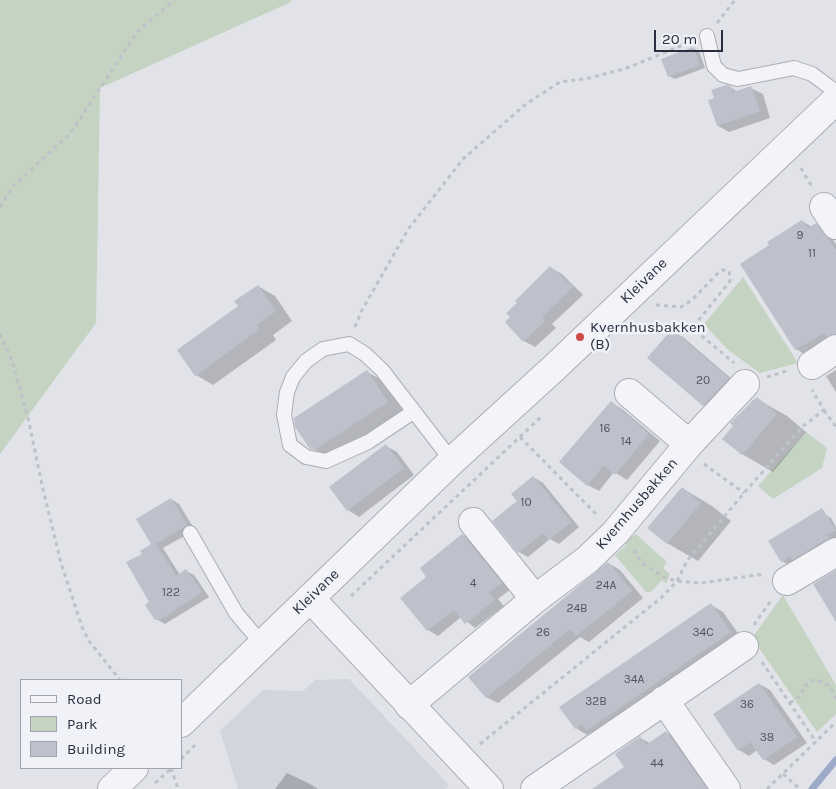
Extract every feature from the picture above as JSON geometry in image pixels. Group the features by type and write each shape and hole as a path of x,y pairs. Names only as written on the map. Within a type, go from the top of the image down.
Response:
{"street":[{"name":"Kleivane","path":"182,721 452,461 555,367 836,100"},
{"path":"812,365 836,349"},
{"name":"Kvernhusbakken","path":"409,705 535,599 587,560 615,533 687,446 745,384"},
{"name":"Kvernhusbakken","path":"628,392 687,446"},
{"path":"474,522 535,599"},
{"path":"787,581 836,552"},
{"path":"310,598 489,789"},
{"path":"535,789 744,646"},
{"path":"664,700 726,789"},
{"path":"112,789 133,769"}],"lane":[{"path":"707,36 714,66 723,76 738,78 794,68 812,74 836,92"},
{"path":"413,412 391,429 335,459 317,460 306,457 290,445 284,415 287,392 293,376 314,354 336,345 349,344 365,354 382,370 452,461"},
{"path":"190,533 236,613 263,645"}],"path":[{"path":"0,207 13,186 70,134 137,32 174,0"},
{"path":"349,344 362,310 409,228 464,158 526,104 560,82 590,78 627,68 707,36 735,0"},
{"path":"0,334 12,360 29,422 61,563 82,627 89,642 119,679"},
{"path":"824,410 836,427"},
{"path":"520,437 615,533 626,538 642,563 665,578 678,580"},
{"path":"687,446 744,493"},
{"path":"790,703 802,694 803,687 815,679 830,686 836,699"},
{"path":"767,789 836,722"},
{"path":"149,789 170,769"},
{"path":"171,769 178,789"},
{"path":"783,774 799,788"}],"shaded area":[{"path":"349,679 449,785 445,789 238,789 220,731 263,690 303,691 315,680"}],"green space":[{"path":"0,0 291,0 291,2 100,88 96,323 0,454"},
{"path":"743,277 798,363 760,373 728,350 704,324"},
{"path":"806,432 827,448 822,468 773,499 758,486"},
{"path":"636,534 667,562 663,568 670,574 666,584 662,580 651,592 646,592 615,555 627,545 623,542"},
{"path":"783,595 836,685 836,714 817,732 752,638"}],"building":[{"path":"693,47 700,65 668,77 661,59"},
{"path":"726,85 731,86 733,92 751,86 760,111 717,126 708,100 714,98 711,90"},
{"path":"802,220 808,228 816,223 836,250 836,334 827,337 824,333 795,350 740,264 769,245 767,242"},
{"path":"550,266 573,287 542,317 545,321 523,342 505,322 510,317 506,313 517,303 515,301"},
{"path":"258,285 276,311 256,325 260,329 195,376 177,350 238,306 234,301"},
{"path":"672,329 729,378 703,406 647,358"},
{"path":"367,370 388,402 314,450 310,449 295,427 294,418"},
{"path":"757,397 777,414 742,455 722,439 733,426 730,423"},
{"path":"611,401 649,434 615,475 604,465 587,486 559,462"},
{"path":"386,444 404,468 347,511 329,487"},
{"path":"533,476 571,522 549,540 543,533 518,553 492,521 517,501 511,494"},
{"path":"682,487 701,503 667,544 647,528"},
{"path":"171,498 187,525 156,544 176,576 186,569 202,592 163,618 155,620 145,605 149,602 126,562 142,554 140,551 151,544 136,519"},
{"path":"822,508 836,530 827,535 829,538 792,560 790,557 781,562 768,541"},
{"path":"462,534 502,583 489,593 495,600 465,624 454,610 427,631 400,598 426,577 420,568"},
{"path":"608,562 632,591 576,636 570,629 486,698 468,677"},
{"path":"836,570 836,622 813,584"},
{"path":"711,603 731,632 586,731 582,724 575,729 559,707"},
{"path":"759,683 797,737 763,760 750,742 738,751 713,714"},
{"path":"666,731 707,789 592,789 624,767 615,754 640,736 646,745"}],"waterway":[{"path":"812,789 836,760"}],"place":[{"name":"Kvernhusbakken (B)","path":"580,337"}]}
